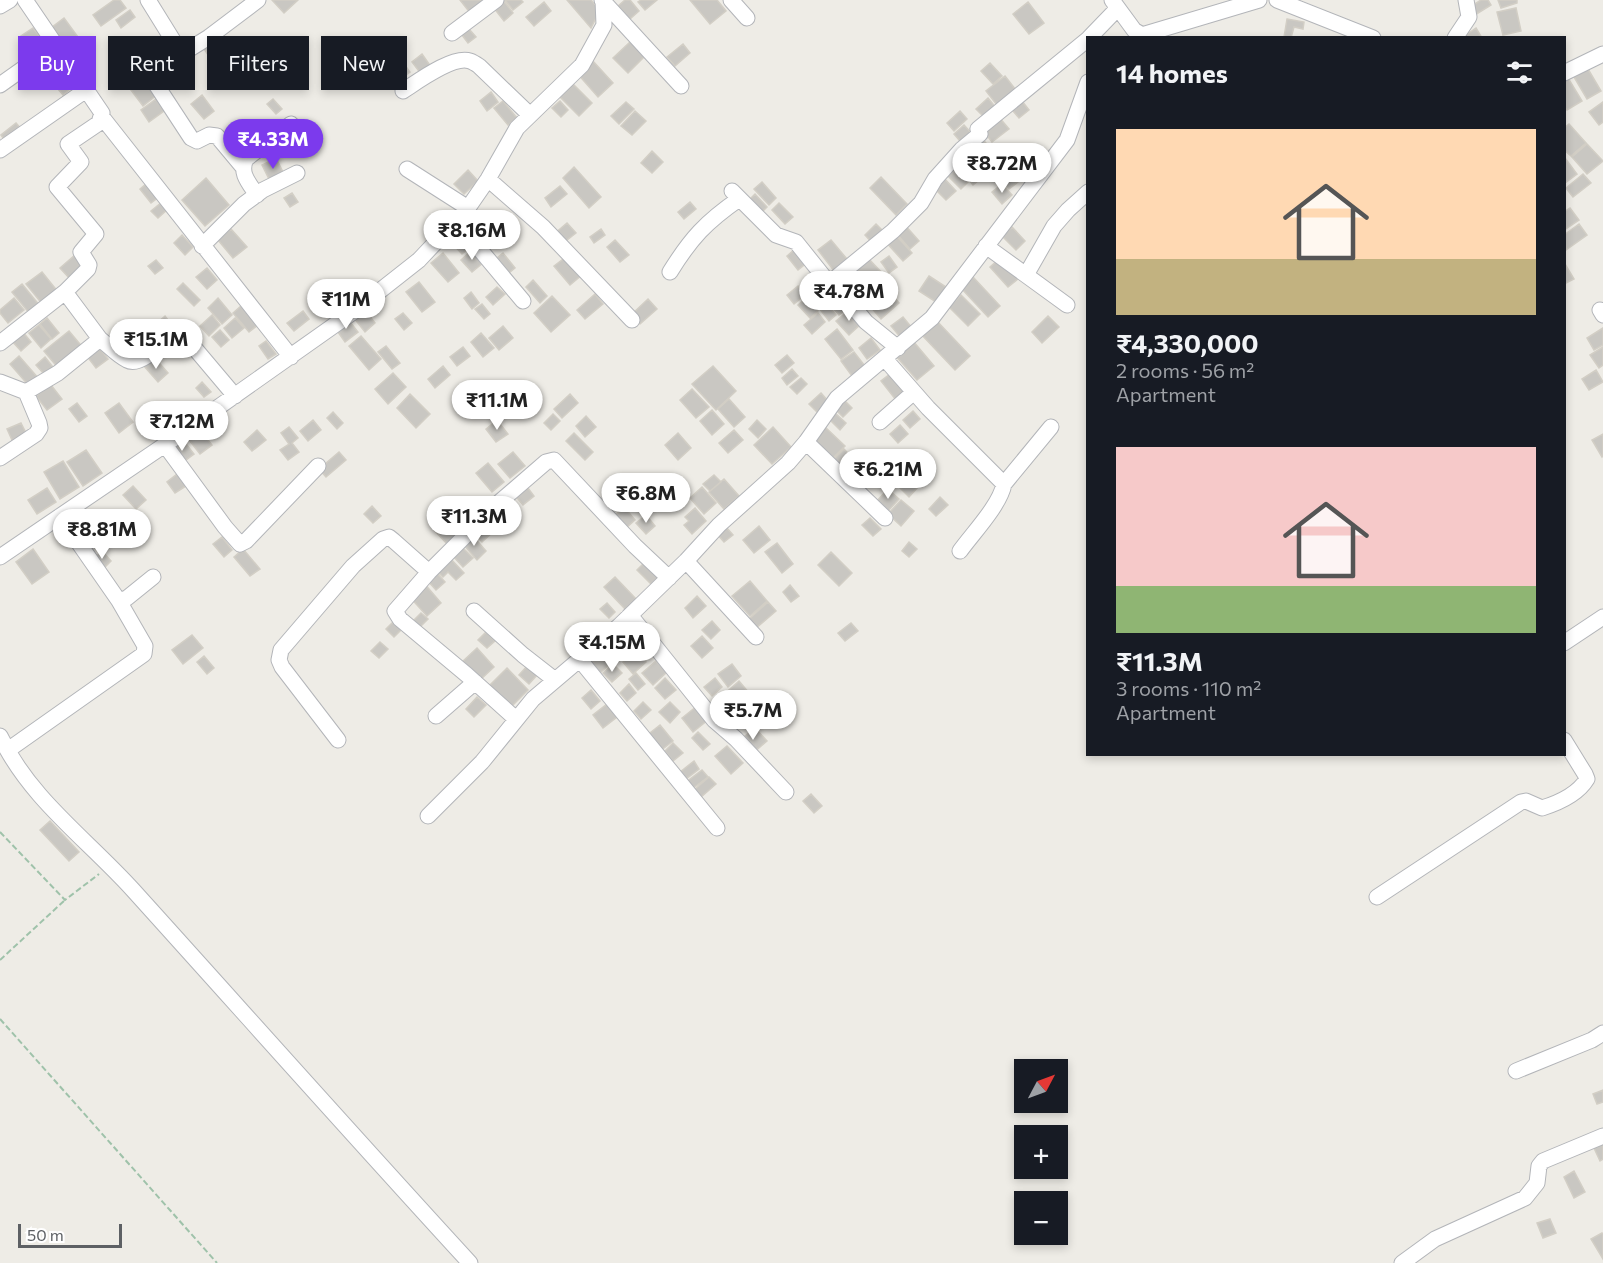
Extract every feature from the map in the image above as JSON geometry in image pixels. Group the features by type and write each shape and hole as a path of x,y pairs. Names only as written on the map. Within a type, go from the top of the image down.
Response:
{"street":[{"path":"0,6 10,0"},
{"path":"25,0 48,36"},
{"path":"148,0 170,36"},
{"path":"195,46 258,0"},
{"path":"452,33 496,0"},
{"path":"602,0 681,86"},
{"path":"0,557 291,357 419,260 468,208 488,179 517,128 582,65 604,25 602,0"},
{"path":"731,0 747,18"},
{"path":"1090,36 1115,5 1134,35 1142,35 1160,31 1220,5 1259,0"},
{"path":"1277,0 1367,36"},
{"path":"1456,36 1469,17 1466,0"},
{"path":"832,282 893,231 921,203 935,179 962,149 980,134 978,129 1086,40"},
{"path":"1566,73 1603,54"},
{"path":"403,91 446,65 469,60 530,115"},
{"path":"0,85 18,72"},
{"path":"428,816 482,762 516,719 555,680 630,615 686,561 719,525 788,463 837,398 932,318 1067,140 1086,88"},
{"path":"0,150 86,90 102,113 102,117 291,357"},
{"path":"160,90 191,138 197,141 209,135 217,136 242,166 244,175 257,195"},
{"path":"0,344 65,292 88,269 89,265 81,252 96,234 57,188 81,162 68,144 99,123 102,117"},
{"path":"242,166 246,159 291,124"},
{"path":"407,169 468,208"},
{"path":"202,246 244,204 297,173"},
{"path":"488,179 543,227 632,320"},
{"path":"1026,275 1054,226 1086,194"},
{"path":"670,272 687,245 735,195 776,235 796,242 824,278 832,282 866,322 898,348"},
{"path":"456,221 523,301"},
{"path":"986,246 1067,305"},
{"path":"65,292 100,339 128,361 135,363 174,332 181,332 235,396"},
{"path":"26,392 58,373 100,339"},
{"path":"885,359 1004,484"},
{"path":"0,382 26,392 40,428 36,434 0,458"},
{"path":"880,422 914,392"},
{"path":"960,551 1003,490 1004,484 1051,427"},
{"path":"806,442 885,518"},
{"path":"165,445 240,544 246,541 318,466"},
{"path":"516,719 396,615 396,607 495,506 550,460 560,465 635,546 669,578"},
{"path":"8,750 144,654 145,646 119,601 60,516"},
{"path":"338,740 282,667 279,660 281,650 353,566 383,539 389,537 429,572"},
{"path":"686,561 756,637"},
{"path":"119,601 127,598 153,577"},
{"path":"474,611 555,680"},
{"path":"630,615 714,720 786,792"},
{"path":"1566,642 1603,617"},
{"path":"580,660 717,828"},
{"path":"436,716 475,682"},
{"path":"0,736 20,769 50,807 111,867 470,1263"},
{"path":"1377,897 1521,802 1526,801 1542,808 1556,804 1583,785 1587,779 1585,774 1566,743"},
{"path":"1515,1071 1592,1040 1603,1033"},
{"path":"1402,1263 1435,1239 1525,1197 1538,1184 1539,1166 1543,1161 1603,1136"}],"path":[{"path":"0,832 65,900"},
{"path":"0,960 65,900 105,869 111,867"},
{"path":"0,1019 217,1263"}],"building":[{"path":"114,0 120,0 126,8 101,26 93,15"},
{"path":"272,0 298,0 284,13"},
{"path":"460,0 488,0 471,14"},
{"path":"503,0 513,13 504,21 493,7"},
{"path":"505,0 521,0 523,2 513,10"},
{"path":"567,0 591,0 600,10 591,28"},
{"path":"625,0 630,0 639,11 630,19 618,6"},
{"path":"657,0 645,10 638,2"},
{"path":"690,0 717,0 726,11 710,24"},
{"path":"1481,0 1488,0 1491,5 1475,15 1470,7"},
{"path":"1498,0 1517,0 1517,3 1501,8"},
{"path":"544,2 551,11 534,26 526,17"},
{"path":"1028,2 1044,23 1029,34 1013,14"},
{"path":"1516,8 1521,31 1503,35 1497,12"},
{"path":"130,10 135,17 121,28 116,20"},
{"path":"64,18 77,36 51,36 47,31"},
{"path":"1287,19 1304,22 1303,29 1294,27 1292,36 1284,36"},
{"path":"33,28 39,36 21,36"},
{"path":"1476,28 1481,36 1464,36"},
{"path":"469,29 476,37 468,43 462,35"},
{"path":"630,42 645,56 628,73 613,58"},
{"path":"683,44 690,53 675,66 667,57"},
{"path":"422,54 434,71 424,78 412,62"},
{"path":"592,60 613,83 598,97 577,73"},
{"path":"990,63 1002,76 993,84 981,71"},
{"path":"1588,69 1601,91 1587,99 1574,77"},
{"path":"1005,76 1019,94 1000,109 986,91"},
{"path":"1568,78 1582,101 1567,110 1566,109 1566,79"},
{"path":"572,83 592,103 579,116 559,96"},
{"path":"59,90 69,90 63,95"},
{"path":"131,90 153,90 157,95 143,106"},
{"path":"491,92 498,102 487,111 480,101"},
{"path":"202,95 214,111 204,119 191,104"},
{"path":"1018,96 1029,110 1019,118 1008,105"},
{"path":"988,98 997,109 986,119 976,109"},
{"path":"156,99 164,111 149,122 141,110"},
{"path":"273,99 282,109 276,114 267,104"},
{"path":"503,101 517,118 508,125 494,108"},
{"path":"560,101 568,110 561,117 552,108"},
{"path":"626,102 634,109 619,124 611,116"},
{"path":"1603,102 1603,122 1599,125 1589,112"},
{"path":"635,111 646,121 632,135 621,126"},
{"path":"960,111 967,119 954,131 947,123"},
{"path":"998,116 1009,129 992,142 982,129"},
{"path":"16,123 22,130 6,142 1,135"},
{"path":"1569,124 1586,143 1571,156 1566,152 1566,126"},
{"path":"964,125 975,137 965,147 954,134"},
{"path":"979,135 991,149 975,161 964,148"},
{"path":"1587,144 1603,161 1587,174 1572,157"},
{"path":"992,149 1006,166 994,175 980,158"},
{"path":"652,151 663,162 652,173 641,163"},
{"path":"276,158 285,176 271,183 262,165"},
{"path":"1566,159 1577,174 1566,182"},
{"path":"980,161 989,172 973,185 964,174"},
{"path":"574,167 601,197 589,208 563,178"},
{"path":"957,168 969,181 961,189 948,176"},
{"path":"1006,168 1018,182 1009,189 997,175"},
{"path":"468,170 478,181 464,194 454,184"},
{"path":"1583,174 1591,183 1573,197 1566,188"},
{"path":"881,177 907,204 896,215 870,188"},
{"path":"943,177 956,191 946,200 933,187"},
{"path":"206,178 229,205 205,226 182,200"},
{"path":"762,182 776,198 769,205 754,189"},
{"path":"147,183 159,197 151,203 140,189"},
{"path":"1002,184 1012,195 1002,204 992,192"},
{"path":"560,186 567,194 551,207 545,198"},
{"path":"292,193 298,202 290,207 284,198"},
{"path":"755,194 767,207 760,214 748,201"},
{"path":"162,202 168,209 158,218 151,211"},
{"path":"690,202 696,209 684,219 678,212"},
{"path":"779,203 793,217 785,224 772,210"},
{"path":"1570,208 1579,220 1566,229 1566,211"},
{"path":"483,218 500,237 487,248 470,229"},
{"path":"567,223 576,233 562,244 554,234"},
{"path":"876,224 887,235 875,246 865,235"},
{"path":"904,224 919,241 910,249 895,232"},
{"path":"1579,224 1587,235 1566,250 1566,234"},
{"path":"1012,227 1025,241 1016,250 1002,236"},
{"path":"231,229 247,247 233,258 218,240"},
{"path":"601,229 605,235 594,243 590,237"},
{"path":"456,233 470,247 462,254 449,240"},
{"path":"894,233 912,253 903,261 885,241"},
{"path":"182,235 193,247 185,255 174,243"},
{"path":"615,240 629,255 620,262 607,247"},
{"path":"831,240 852,265 838,276 818,250"},
{"path":"796,248 808,262 798,270 787,256"},
{"path":"472,250 483,263 472,272 461,260"},
{"path":"443,253 459,273 448,282 431,263"},
{"path":"503,253 515,268 504,277 492,262"},
{"path":"75,255 86,268 71,280 60,268"},
{"path":"567,256 582,275 570,285 554,266"},
{"path":"889,256 897,267 889,273 881,262"},
{"path":"867,257 884,275 872,287 854,269"},
{"path":"1000,258 1018,279 1008,287 990,267"},
{"path":"156,260 163,268 155,274 148,266"},
{"path":"1566,266 1574,279 1566,283"},
{"path":"207,268 217,280 207,289 196,277"},
{"path":"42,272 58,292 43,305 26,284"},
{"path":"858,272 865,282 848,296 840,286"},
{"path":"929,276 946,287 936,302 919,291"},
{"path":"973,277 1000,306 988,317 961,288"},
{"path":"533,280 547,296 540,303 526,287"},
{"path":"824,280 830,287 813,301 807,294"},
{"path":"419,282 435,302 422,312 406,292"},
{"path":"183,283 200,300 194,306 177,289"},
{"path":"22,284 40,306 30,314 12,292"},
{"path":"798,286 805,295 794,304 787,295"},
{"path":"497,287 505,294 493,305 486,297"},
{"path":"833,290 848,308 839,315 824,298"},
{"path":"888,290 899,303 881,319 870,306"},
{"path":"471,292 479,303 472,309 464,298"},
{"path":"595,294 603,304 585,319 577,310"},
{"path":"961,295 980,314 968,326 949,307"},
{"path":"552,296 570,315 551,332 534,313"},
{"path":"807,297 818,311 810,318 798,305"},
{"path":"14,298 24,310 8,323 0,310"},
{"path":"218,298 232,315 222,324 208,308"},
{"path":"822,298 836,315 829,321 815,303"},
{"path":"648,299 657,309 640,324 632,314"},
{"path":"482,304 490,314 484,319 475,309"},
{"path":"242,305 258,325 249,332 233,313"},
{"path":"364,309 375,323 365,332 353,317"},
{"path":"849,310 861,324 849,335 836,321"},
{"path":"303,311 309,319 294,331 287,323"},
{"path":"403,313 412,323 404,330 395,319"},
{"path":"818,313 825,322 812,334 804,325"},
{"path":"212,315 220,325 209,336 200,326"},
{"path":"165,316 171,324 163,330 157,323"},
{"path":"1048,316 1059,327 1042,343 1032,332"},
{"path":"903,317 912,328 901,338 891,326"},
{"path":"47,318 59,333 52,339 40,324"},
{"path":"235,318 244,328 232,338 224,328"},
{"path":"347,318 358,332 345,342 335,328"},
{"path":"935,319 970,356 955,370 920,333"},
{"path":"39,325 51,339 41,348 29,333"},
{"path":"503,326 513,338 499,350 489,338"},
{"path":"1603,328 1603,345 1594,350 1587,338"},
{"path":"837,329 853,350 841,359 825,339"},
{"path":"220,330 229,340 221,347 212,337"},
{"path":"22,331 31,342 21,351 11,340"},
{"path":"69,331 84,349 59,369 44,351"},
{"path":"481,333 494,348 483,357 471,342"},
{"path":"361,336 381,359 369,370 349,346"},
{"path":"139,337 149,349 137,359 127,347"},
{"path":"871,338 880,350 867,359 859,348"},
{"path":"266,341 276,354 268,359 259,346"},
{"path":"913,341 934,366 917,380 896,356"},
{"path":"98,346 108,359 96,368 86,355"},
{"path":"386,346 400,363 392,369 378,352"},
{"path":"463,347 470,356 457,366 450,357"},
{"path":"1603,347 1603,365 1599,368 1590,355"},
{"path":"854,352 865,366 852,376 841,361"},
{"path":"787,355 794,363 782,373 775,365"},
{"path":"19,356 39,379 30,387 10,364"},
{"path":"45,357 53,367 44,374 36,365"},
{"path":"154,357 168,373 158,382 144,366"},
{"path":"443,366 450,375 435,388 428,379"},
{"path":"713,366 736,391 716,410 692,384"},
{"path":"792,369 798,376 787,385 782,378"},
{"path":"1596,370 1603,382 1589,390 1582,379"},
{"path":"393,373 406,387 388,404 375,389"},
{"path":"890,374 905,393 896,400 881,381"},
{"path":"801,378 807,384 797,394 790,387"},
{"path":"202,382 211,392 204,397 196,388"},
{"path":"51,385 62,399 47,410 36,396"},
{"path":"692,389 709,407 696,418 680,400"},
{"path":"821,393 828,401 817,412 809,404"},
{"path":"410,394 430,414 416,428 397,408"},
{"path":"570,394 578,403 562,418 554,409"},
{"path":"729,399 745,417 734,427 718,409"},
{"path":"843,399 852,408 843,417 834,408"},
{"path":"77,403 87,416 79,422 69,409"},
{"path":"119,403 133,422 119,433 105,413"},
{"path":"161,406 178,426 161,439 145,419"},
{"path":"712,410 724,424 712,435 700,421"},
{"path":"913,411 920,419 910,428 903,420"},
{"path":"333,412 343,423 337,429 327,418"},
{"path":"834,412 846,423 840,430 828,418"},
{"path":"553,414 560,421 551,430 544,423"},
{"path":"586,416 596,427 585,437 576,426"},
{"path":"313,420 321,430 308,441 300,431"},
{"path":"497,420 508,434 496,442 486,429"},
{"path":"757,420 766,429 758,438 749,429"},
{"path":"21,423 26,433 12,440 7,429"},
{"path":"900,425 908,434 898,443 890,434"},
{"path":"824,426 845,446 831,460 810,440"},
{"path":"289,427 298,438 292,443 299,452 288,460 280,450 289,444 281,433"},
{"path":"773,427 791,447 772,464 754,445"},
{"path":"257,430 266,440 252,451 244,442"},
{"path":"734,430 743,440 728,453 719,443"},
{"path":"201,431 212,445 200,454 189,440"},
{"path":"574,433 593,452 585,460 566,441"},
{"path":"678,433 691,448 678,460 665,445"},
{"path":"1603,434 1603,456 1602,457 1592,440"},
{"path":"183,440 194,454 182,463 171,449"},
{"path":"844,449 858,464 847,476 832,461"},
{"path":"86,450 102,473 83,486 67,462"},
{"path":"896,451 904,460 887,476 880,467"},
{"path":"339,452 346,460 326,477 319,469"},
{"path":"513,452 525,466 510,478 498,464"},
{"path":"63,461 79,487 60,499 44,472"},
{"path":"488,463 504,482 492,492 476,473"},
{"path":"862,463 870,471 859,482 851,475"},
{"path":"177,474 186,486 175,493 167,482"},
{"path":"714,475 721,482 710,491 703,484"},
{"path":"907,475 919,486 909,497 898,486"},
{"path":"724,479 739,496 724,509 709,492"},
{"path":"525,484 534,496 523,505 513,493"},
{"path":"133,486 146,500 136,509 123,495"},
{"path":"702,487 716,503 704,514 690,498"},
{"path":"47,488 56,502 37,514 28,500"},
{"path":"888,489 899,499 887,512 876,502"},
{"path":"940,497 948,505 936,516 929,509"},
{"path":"901,500 914,511 901,526 888,514"},
{"path":"372,506 381,516 373,523 364,514"},
{"path":"624,507 635,520 625,529 614,516"},
{"path":"695,508 706,521 692,534 684,525 689,521 685,517"},
{"path":"80,513 97,535 83,545 66,524"},
{"path":"646,515 655,526 646,534 636,523"},
{"path":"870,518 881,529 873,536 862,525"},
{"path":"484,521 493,532 482,542 472,531"},
{"path":"442,522 456,538 448,545 434,530"},
{"path":"759,526 770,540 754,553 743,540"},
{"path":"726,527 733,535 724,542 717,534"},
{"path":"472,535 486,551 477,560 462,543"},
{"path":"222,537 232,550 224,557 213,544"},
{"path":"909,542 917,549 909,557 902,551"},
{"path":"777,543 793,564 782,573 765,552"},
{"path":"460,545 473,558 463,567 451,554"},
{"path":"33,549 49,572 32,584 16,562"},
{"path":"243,549 260,569 250,576 234,557"},
{"path":"102,551 111,561 103,569 93,559"},
{"path":"831,552 852,573 839,586 818,565"},
{"path":"448,556 464,573 456,580 448,572 443,577 434,568"},
{"path":"646,561 660,576 651,584 637,570"},
{"path":"435,571 445,582 436,590 426,579"},
{"path":"615,577 637,600 626,610 604,587"},
{"path":"750,581 767,601 750,616 732,596"},
{"path":"423,582 441,603 427,616 408,595"},
{"path":"790,585 799,596 791,602 783,592"},
{"path":"697,596 706,606 693,618 685,608"},
{"path":"768,602 776,611 755,629 748,620"},
{"path":"607,603 615,612 609,618 600,609"},
{"path":"421,613 428,619 419,628 413,621"},
{"path":"712,621 720,630 711,639 702,630"},
{"path":"393,622 401,630 394,637 386,629"},
{"path":"851,623 858,631 845,641 838,633"},
{"path":"486,632 495,641 487,648 478,640"},
{"path":"192,635 203,648 183,664 172,650"},
{"path":"702,636 713,648 702,658 691,646"},
{"path":"380,642 388,649 379,658 371,651"},
{"path":"627,642 633,649 623,657 617,650"},
{"path":"477,648 494,667 479,681 462,662"},
{"path":"636,651 646,662 633,674 623,662"},
{"path":"599,654 609,665 600,673 590,662"},
{"path":"204,656 214,668 207,674 197,662"},
{"path":"656,661 667,672 653,685 642,673"},
{"path":"613,664 622,673 612,682 603,673"},
{"path":"732,664 741,676 728,687 718,674"},
{"path":"528,665 538,674 529,684 519,675"},
{"path":"507,668 528,690 510,708 489,686"},
{"path":"636,673 645,684 638,690 629,679"},
{"path":"665,678 676,690 665,699 655,688"},
{"path":"715,678 722,687 712,696 704,687"},
{"path":"739,681 749,693 732,708 722,696"},
{"path":"629,684 636,693 627,701 620,693"},
{"path":"591,690 600,701 591,709 582,698"},
{"path":"477,697 486,705 474,717 466,709"},
{"path":"643,702 651,710 641,719 634,711"},
{"path":"670,702 680,712 670,723 659,712"},
{"path":"607,704 617,717 603,728 593,715"},
{"path":"697,706 708,720 693,732 682,718"},
{"path":"660,725 673,741 659,752 646,736"},
{"path":"755,728 767,741 752,754 740,740"},
{"path":"698,732 710,744 703,750 692,738"},
{"path":"673,743 683,753 673,761 665,751"},
{"path":"727,746 743,763 731,774 715,756"},
{"path":"694,761 699,769 681,783 675,776"},
{"path":"702,770 708,777 692,789 686,782"},
{"path":"709,777 716,784 700,798 694,790"},
{"path":"811,794 822,806 814,813 803,801"},
{"path":"50,821 79,852 69,861 40,830"},
{"path":"1603,1090 1603,1102 1597,1104 1593,1094"},
{"path":"1603,1142 1603,1159 1600,1161 1593,1146"},
{"path":"1574,1171 1585,1192 1574,1198 1564,1177"},
{"path":"1550,1219 1556,1233 1543,1238 1537,1223"},
{"path":"1603,1234 1603,1259 1591,1239"}]}
